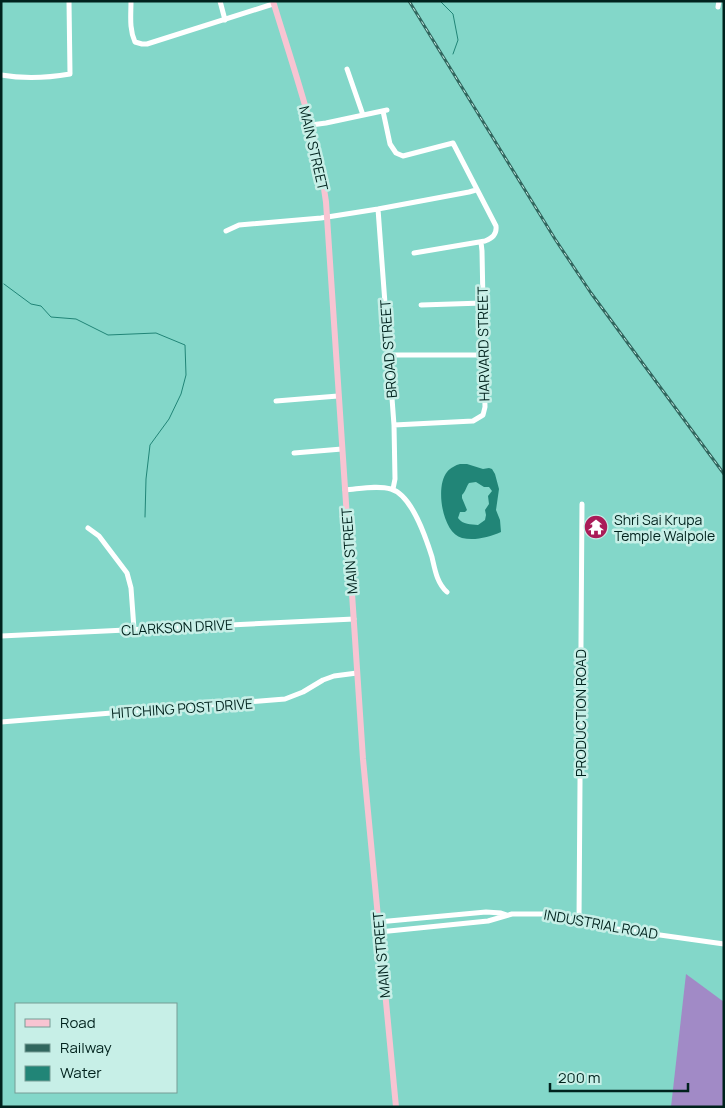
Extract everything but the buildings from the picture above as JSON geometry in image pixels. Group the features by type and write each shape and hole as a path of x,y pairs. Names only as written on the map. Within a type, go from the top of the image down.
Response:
{"main road":[{"name":"MAIN STREET","path":"273,2 310,125 321,172 327,218 363,759 396,1107"}],"street":[{"path":"1,75 41,78 70,74 69,1"},
{"path":"131,1 131,31 135,42 142,44 150,44 225,20 273,2"},
{"path":"220,1 225,20"},
{"path":"346,69 363,115"},
{"path":"310,125 385,110 390,144 396,154 403,156 453,143 494,223 496,232 491,239 481,242 414,253"},
{"path":"226,231 239,225 327,218 476,190"},
{"name":"BROAD STREET","path":"378,209 394,425 395,479 393,489"},
{"name":"HARVARD STREET","path":"394,425 473,421 483,415 485,407 481,242"},
{"path":"421,305 483,303"},
{"path":"389,355 484,354"},
{"path":"276,401 338,396"},
{"path":"294,453 342,449"},
{"path":"345,490 380,487 393,489 398,492 407,502 417,519 428,543 440,584 447,592"},
{"name":"PRODUCTION ROAD","path":"579,922 582,504"},
{"path":"88,528 99,536 126,573 131,588 134,629"},
{"name":"CLARKSON DRIVE","path":"1,636 354,619"},
{"name":"HITCHING POST DRIVE","path":"1,722 284,699 328,678 357,673"},
{"name":"INDUSTRIAL ROAD","path":"378,922 486,912 507,915"},
{"name":"INDUSTRIAL ROAD","path":"379,932 488,921 507,915 548,914 596,926 724,944"}],"shaded area":[{"path":"686,974 724,1002 724,1107 671,1107"}],"water":[{"path":"460,464 492,469 499,489 496,510 500,520 501,532 482,538 467,539 455,534 450,528 442,508 441,488 447,472","holes":["476,482 484,487 489,487 492,491 488,496 489,504 485,510 485,520 478,525 462,522 458,518 460,512 467,510 462,495 468,484"]}],"waterway":[{"path":"440,1 453,14 458,40 453,54"},
{"path":"4,284 31,304 41,306 51,317 76,319 108,335 156,333 185,345 186,375 181,394 169,419 150,445 146,479 145,517"}],"railway":[{"path":"409,1 555,239 591,293 724,474"}],"place":[{"name":"Shri Sai Krupa Temple Walpole","path":"596,527"}]}
